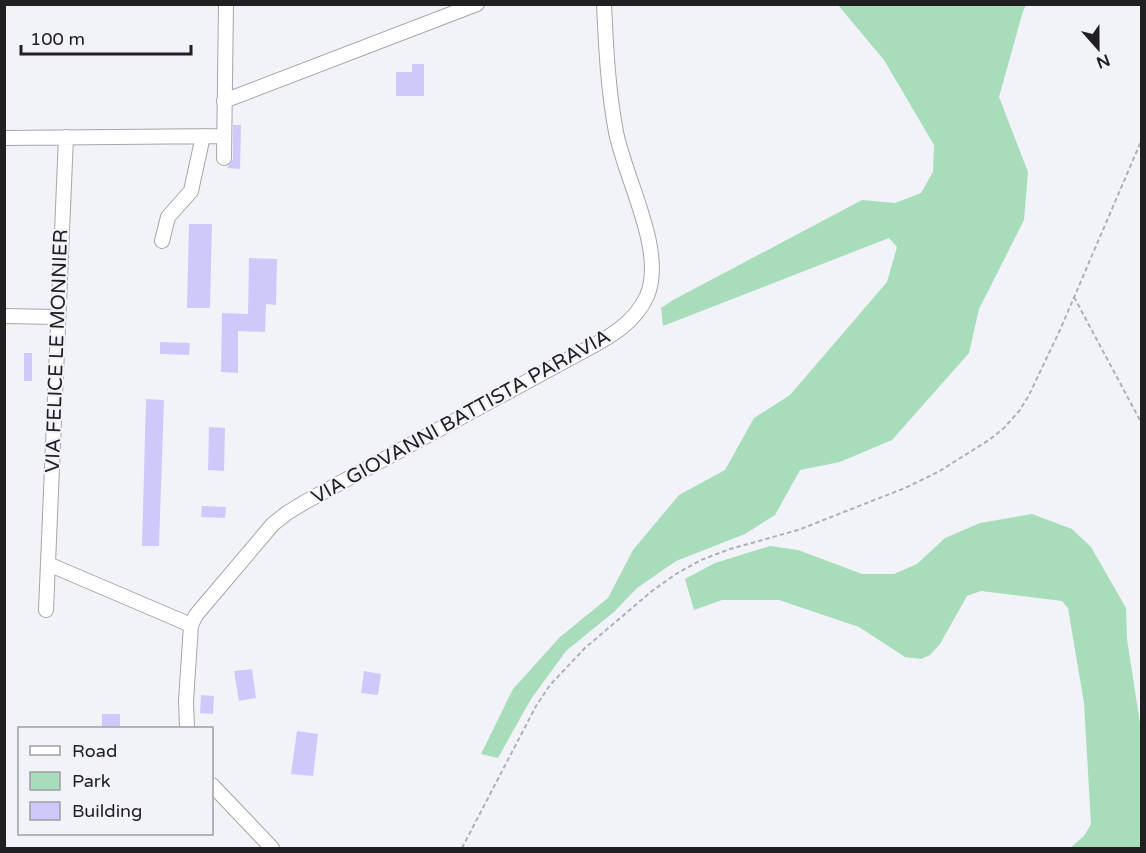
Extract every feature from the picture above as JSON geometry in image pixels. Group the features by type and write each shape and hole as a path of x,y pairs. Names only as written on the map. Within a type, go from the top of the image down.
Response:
{"street":[{"path":"224,158 226,4"},
{"path":"224,101 477,4"},
{"name":"VIA GIOVANNI BATTISTA PARAVIA","path":"191,625 196,615 233,570 273,524 286,513 605,339 626,326 640,308 650,286 652,265 643,220 616,135 604,4"},
{"path":"162,241 168,217 191,191 203,136"},
{"path":"4,138 224,136"},
{"name":"VIA FELICE LE MONNIER","path":"46,610 66,138"},
{"path":"4,316 58,317"},
{"path":"48,564 191,625 186,701 187,727"},
{"path":"213,785 272,849"}],"path":[{"path":"462,849 536,706 550,685 585,648 652,591 676,574 702,560 730,549 798,530 905,488 938,472 997,435 1013,419 1029,395 1060,330 1142,139"},
{"path":"1074,297 1142,424"}],"green space":[{"path":"838,5 1026,5 999,97 1028,172 1024,220 979,309 969,353 892,440 840,462 800,470 775,515 745,534 676,561 637,588 615,611 566,651 531,699 498,758 481,754 513,689 560,637 608,598 633,550 679,495 725,470 754,418 790,395 887,282 897,247 889,238 663,326 661,308 673,300 862,200 895,203 921,193 933,172 934,145 884,60"},
{"path":"1032,514 1072,529 1091,547 1126,608 1127,639 1142,736 1141,848 1070,848 1084,836 1091,824 1084,703 1068,608 1062,601 981,591 967,596 940,644 930,655 921,659 905,657 859,627 779,600 722,600 694,610 685,579 715,563 770,546 798,550 862,574 894,574 917,564 945,538 980,523"}],"building":[{"path":"412,64 424,64 424,96 396,96 396,72 412,72"},
{"path":"233,125 241,125 240,169 227,168 233,159"},
{"path":"189,224 212,224 210,308 187,308"},
{"path":"249,258 277,259 276,305 266,304 265,332 238,331 238,373 221,372 222,313 248,314"},
{"path":"160,342 190,343 189,355 160,354"},
{"path":"24,353 32,353 32,381 24,381"},
{"path":"146,399 164,400 159,546 142,546"},
{"path":"209,427 225,428 224,471 208,470"},
{"path":"202,506 226,507 225,518 201,517"},
{"path":"252,669 256,698 239,701 234,671"},
{"path":"364,671 381,674 378,695 361,693"},
{"path":"201,695 214,696 213,714 200,713"},
{"path":"102,714 120,714 120,727 102,727"},
{"path":"297,731 318,734 313,776 291,774"}]}
